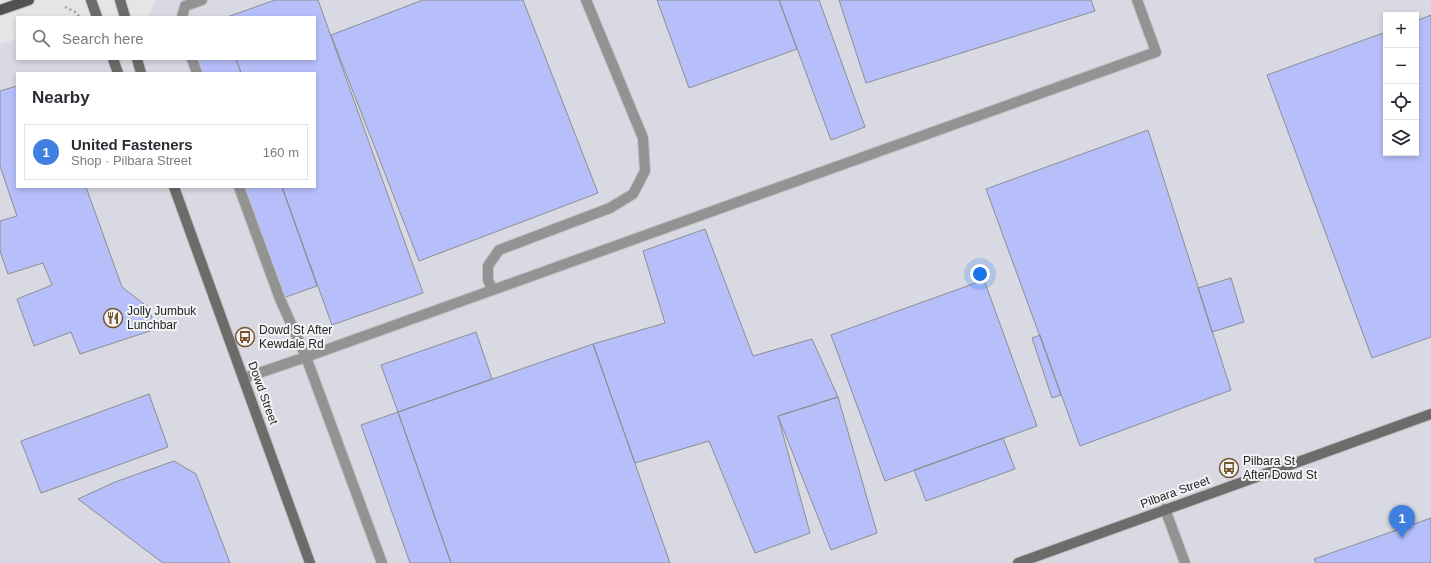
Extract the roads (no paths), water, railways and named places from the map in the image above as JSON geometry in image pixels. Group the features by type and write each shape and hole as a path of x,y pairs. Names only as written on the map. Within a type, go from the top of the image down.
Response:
{"main road":[{"path":"0,10 29,0"},
{"path":"91,0 97,16"},
{"path":"120,0 125,16"},
{"path":"113,60 118,72"},
{"path":"137,60 141,72"},
{"name":"Dowd Street","path":"174,188 310,563"},
{"name":"Pilbara Street","path":"1018,563 1431,414"}],"street":[{"path":"182,16 185,6 202,0"},
{"path":"493,290 488,280 488,266 499,250 610,208 633,194 645,171 643,138 586,0"},
{"path":"244,378 1156,52 1138,0"},
{"path":"192,60 197,72"},
{"path":"239,188 280,299 306,357 382,563"},
{"path":"1165,509 1186,563"}],"place":[{"name":"Jolly Jumbuk Lunchbar","path":"113,318"},
{"name":"Dowd St After Kewdale Rd","path":"245,337"},
{"name":"Pilbara St After Dowd St","path":"1229,468"},
{"name":"United Fasteners","path":"1402,538"}]}
